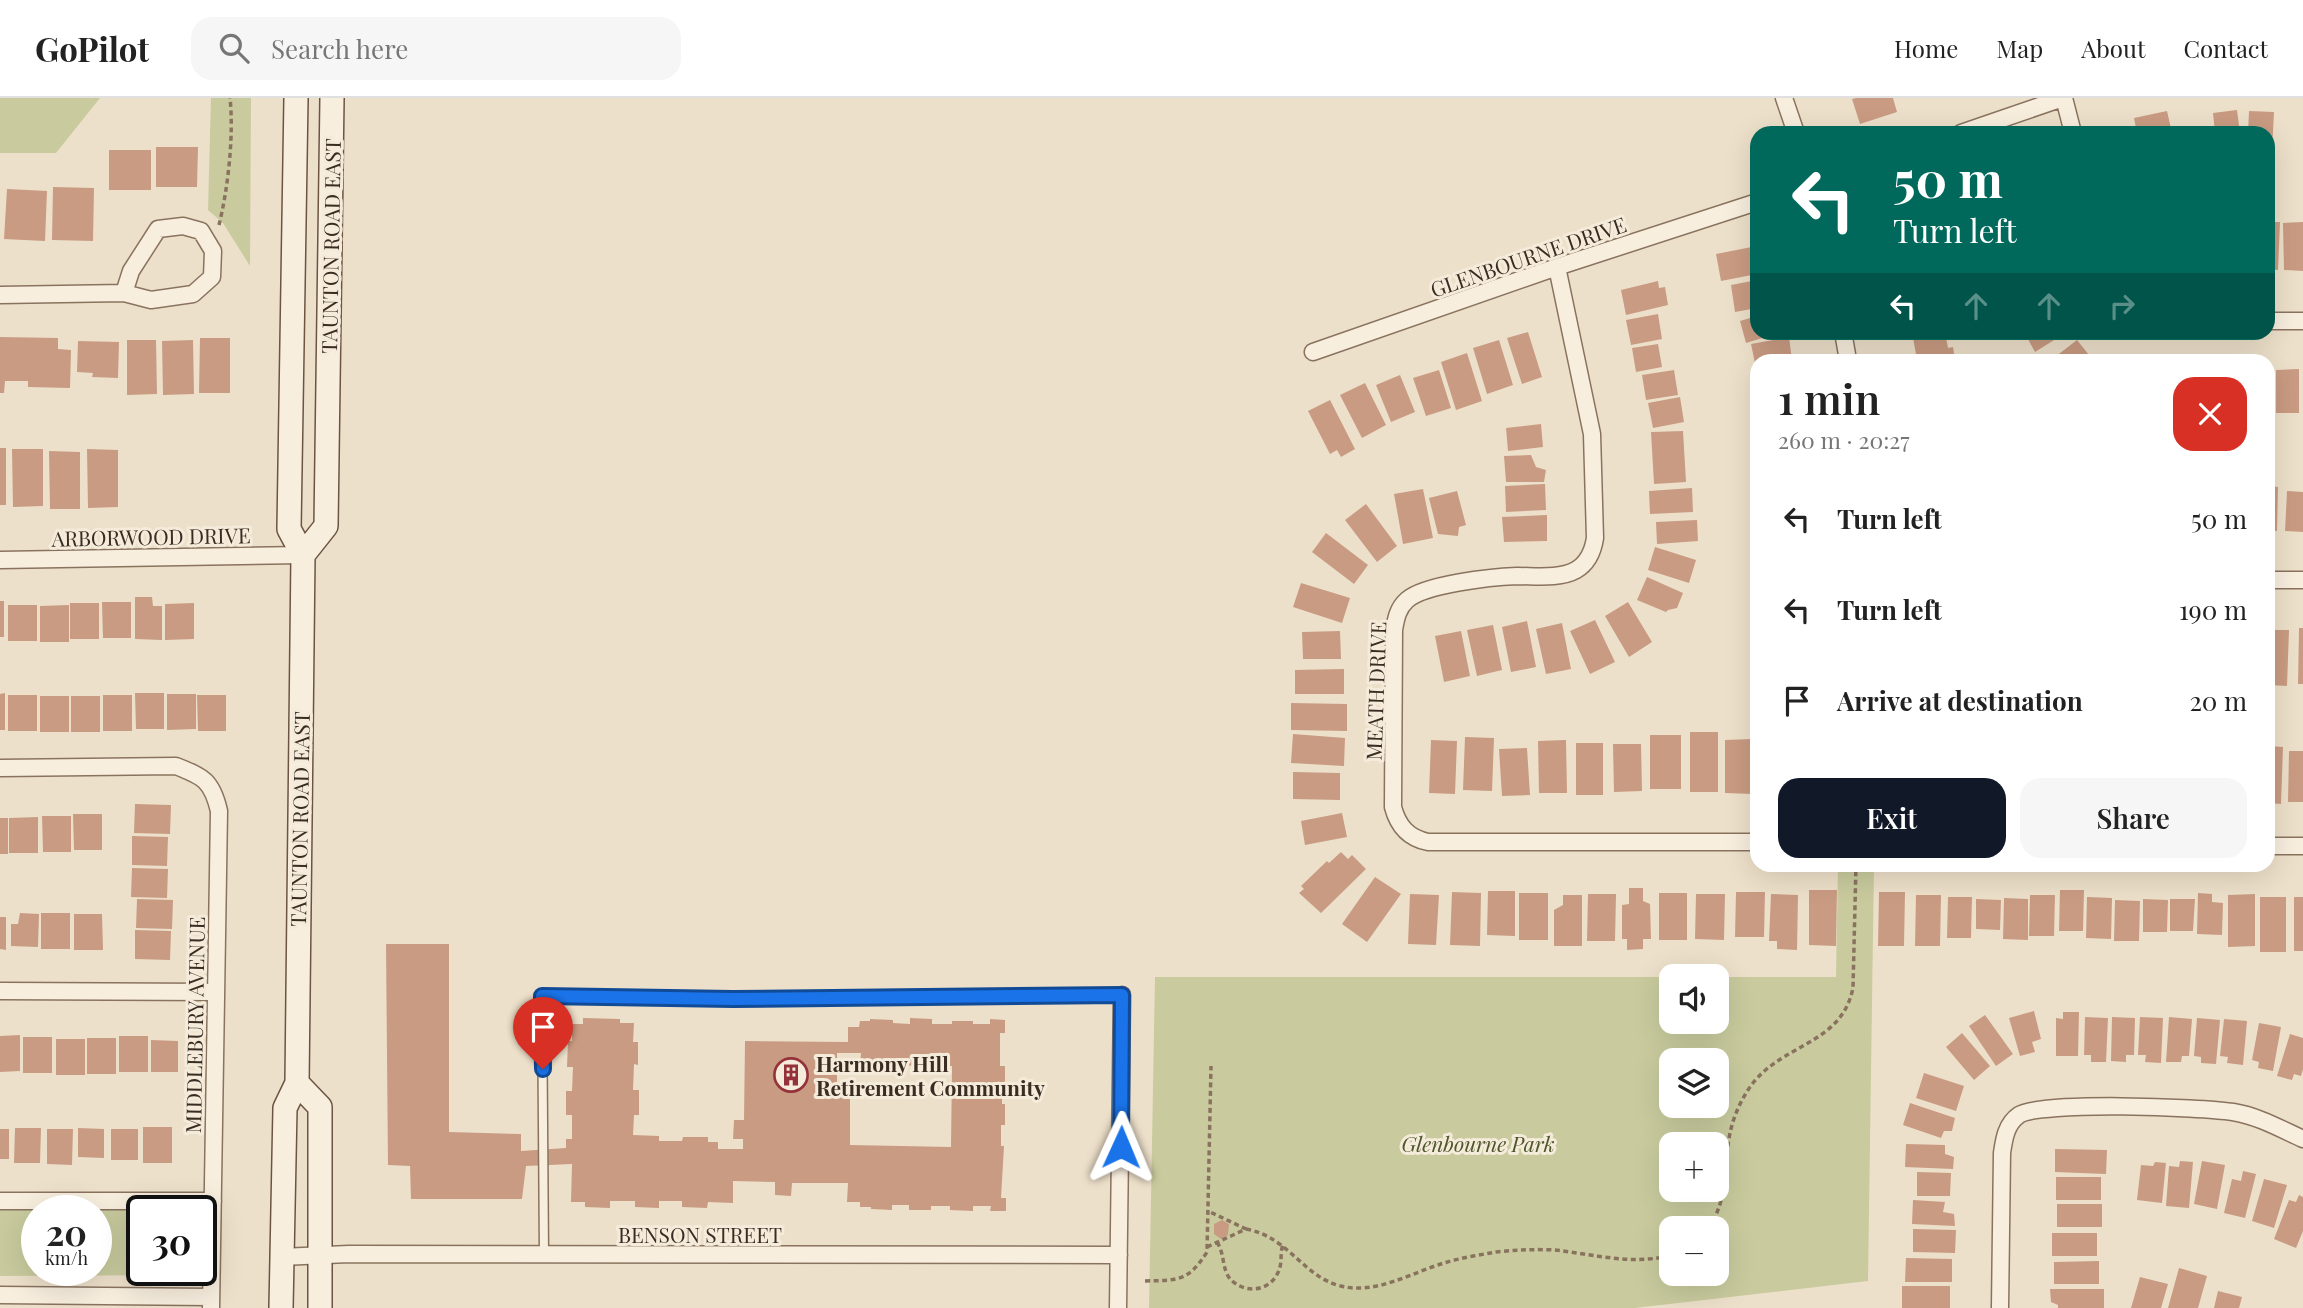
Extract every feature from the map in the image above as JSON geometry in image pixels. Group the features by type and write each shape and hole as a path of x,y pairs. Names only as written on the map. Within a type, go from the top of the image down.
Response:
{"main road":[{"name":"TAUNTON ROAD EAST","path":"281,1308 285,1108 297,1083 303,555 289,528 296,98"},
{"name":"TAUNTON ROAD EAST","path":"303,555 326,526 332,98"},
{"path":"297,1083 320,1107 320,1308"}],"street":[{"path":"1784,98 1794,126"},
{"path":"1982,126 2064,98 2071,126"},
{"name":"GLENBOURNE DRIVE","path":"1313,352 1557,267 1750,204"},
{"path":"0,295 124,293 151,300 193,294 212,277 213,251 201,231 183,226 158,229 131,271 124,293"},
{"name":"MEATH DRIVE","path":"1557,267 1592,434 1594,547 1585,563 1571,572 1476,580 1425,590 1402,605 1394,630 1395,816 1412,836 1428,842 1750,842"},
{"path":"2275,321 2303,321"},
{"name":"ARBORWOOD DRIVE","path":"0,559 303,555"},
{"path":"2275,580 2303,580"},
{"name":"MIDDLEBURY AVENUE","path":"0,768 176,766 200,775 214,790 219,811 213,1195"},
{"path":"2275,846 2303,846"},
{"path":"0,991 215,992"},
{"path":"1118,1308 1122,995"},
{"path":"2000,1308 2002,1153 2007,1130 2012,1121 2021,1114 2038,1109 2135,1106 2220,1110 2249,1116 2303,1139"},
{"path":"0,1201 126,1201"},
{"name":"BENSON STREET","path":"281,1257 1119,1255"},
{"path":"0,1296 211,1303"}],"lane":[{"path":"544,1255 542,996 733,999 1122,995"}],"path":[{"path":"213,251 224,206 232,116 230,98"},
{"path":"1715,1216 1723,1194 1732,1125 1748,1090 1759,1075 1773,1063 1833,1027 1849,1003 1853,988 1856,872"},
{"path":"1145,1281 1174,1280 1189,1275 1207,1252 1211,1066"},
{"path":"1208,1211 1246,1229 1263,1233 1283,1245 1329,1282 1359,1289 1373,1287 1447,1262 1521,1249 1640,1260 1659,1259"},
{"path":"1207,1247 1246,1229"},
{"path":"1217,1242 1223,1251 1231,1280 1240,1286 1254,1289 1266,1286 1277,1274 1283,1245"}],"green space":[{"path":"0,98 100,98 56,153 0,153"},
{"path":"211,98 251,98 250,266 223,223 208,210"},
{"name":"Glenbourne Park","path":"1838,872 1874,872 1868,1281 1635,1308 1149,1308 1155,977 1659,977 1659,1034 1729,1034 1729,977 1836,977"},
{"path":"0,1208 21,1208 21,1276 0,1276"},
{"path":"112,1209 126,1209 126,1275 112,1275"}],"building":[{"path":"1893,98 1897,112 1860,124 1852,99"},
{"path":"2237,110 2239,126 2214,126 2213,113"},
{"path":"2167,111 2170,126 2136,126 2134,118"},
{"path":"2249,111 2274,112 2273,126 2248,126"},
{"path":"156,147 198,147 197,187 156,187"},
{"path":"109,150 151,150 151,190 109,190"},
{"path":"53,187 94,188 93,241 52,240"},
{"path":"7,189 47,191 45,241 4,239"},
{"path":"2275,222 2280,222 2278,270 2275,270"},
{"path":"2303,222 2303,271 2284,270 2283,223"},
{"path":"1750,247 1750,275 1721,281 1716,254"},
{"path":"1658,281 1659,288 1665,287 1668,305 1626,315 1621,290"},
{"path":"1750,281 1750,309 1735,312 1731,285"},
{"path":"1658,314 1662,339 1631,345 1626,320"},
{"path":"1750,318 1750,340 1756,340 1746,343 1740,321"},
{"path":"1528,332 1542,377 1522,384 1507,338"},
{"path":"0,337 58,338 58,349 71,350 70,388 28,387 28,381 5,381 4,393 0,393"},
{"path":"200,338 230,338 230,393 199,393"},
{"path":"127,340 156,340 157,394 127,395"},
{"path":"193,340 194,394 163,395 162,341"},
{"path":"1499,340 1513,385 1487,394 1473,348"},
{"path":"1789,340 1791,354 1753,354 1751,344"},
{"path":"1913,340 1946,340 1948,348 1953,347 1954,354 1916,354"},
{"path":"2028,340 2054,340 2035,352"},
{"path":"2077,340 2088,354 2059,354"},
{"path":"78,341 119,342 118,378 92,377 93,373 77,372"},
{"path":"1658,344 1662,367 1636,372 1632,348"},
{"path":"1467,353 1482,401 1456,410 1441,362"},
{"path":"2299,369 2299,413 2276,413 2276,370"},
{"path":"1439,370 1451,408 1426,416 1413,378"},
{"path":"1674,370 1678,395 1646,400 1642,375"},
{"path":"1400,375 1415,412 1391,422 1376,385"},
{"path":"1365,383 1386,425 1362,438 1340,395"},
{"path":"1680,397 1684,422 1653,428 1648,403"},
{"path":"1330,400 1355,449 1341,457 1337,450 1330,454 1308,411"},
{"path":"1541,424 1543,447 1508,451 1506,428"},
{"path":"1683,431 1686,482 1654,484 1651,432"},
{"path":"0,448 6,448 6,505 0,505"},
{"path":"12,449 43,449 43,506 13,507"},
{"path":"87,449 118,450 118,507 88,508"},
{"path":"49,451 80,452 80,509 50,509"},
{"path":"1531,455 1536,467 1546,470 1544,482 1506,482 1504,456"},
{"path":"1545,484 1546,510 1506,512 1505,486"},
{"path":"2275,487 2278,487 2275,531"},
{"path":"1692,488 1693,512 1650,514 1649,491"},
{"path":"1423,489 1433,538 1403,544 1394,494"},
{"path":"1457,491 1466,525 1459,527 1458,536 1438,534 1429,498"},
{"path":"2287,491 2303,492 2303,532 2285,531"},
{"path":"1366,504 1397,546 1377,562 1345,520"},
{"path":"1547,515 1547,541 1504,542 1502,517"},
{"path":"1697,520 1698,541 1657,544 1656,522"},
{"path":"1326,533 1368,565 1354,584 1312,552"},
{"path":"1655,547 1696,560 1689,583 1648,570"},
{"path":"1647,577 1683,593 1677,608 1666,612 1637,600"},
{"path":"1301,583 1350,598 1342,623 1293,607"},
{"path":"135,597 152,597 153,606 162,606 162,640 135,639"},
{"path":"0,601 4,601 4,637 0,637"},
{"path":"102,602 131,602 131,638 103,638"},
{"path":"1628,602 1652,642 1629,657 1605,616"},
{"path":"70,603 99,603 99,639 70,639"},
{"path":"194,603 194,639 165,640 165,604"},
{"path":"8,605 37,605 37,641 8,641"},
{"path":"69,605 69,642 40,642 40,606"},
{"path":"1595,620 1615,662 1590,674 1570,631"},
{"path":"1527,621 1536,667 1511,672 1502,627"},
{"path":"1562,623 1571,669 1546,674 1536,629"},
{"path":"1493,625 1502,670 1477,676 1467,630"},
{"path":"2299,628 2303,628 2303,684 2298,684"},
{"path":"2275,630 2289,630 2287,686 2275,685"},
{"path":"1340,631 1341,659 1303,659 1302,632"},
{"path":"1461,631 1470,676 1444,682 1435,636"},
{"path":"1344,669 1344,694 1295,694 1295,670"},
{"path":"5,693 5,730 0,730 0,694"},
{"path":"135,693 164,693 164,729 136,729"},
{"path":"167,694 196,694 196,729 167,730"},
{"path":"8,695 37,695 37,731 8,731"},
{"path":"103,695 132,695 132,731 103,731"},
{"path":"197,695 226,695 226,731 198,731"},
{"path":"40,696 69,696 69,732 40,732"},
{"path":"71,696 100,696 100,732 71,732"},
{"path":"1291,703 1347,704 1347,731 1291,730"},
{"path":"1690,732 1718,732 1718,792 1690,792"},
{"path":"1293,734 1345,738 1344,766 1291,763"},
{"path":"1650,735 1681,735 1681,789 1650,789"},
{"path":"1465,737 1494,738 1492,791 1463,790"},
{"path":"1750,739 1750,794 1725,793 1725,740"},
{"path":"1431,740 1457,741 1455,794 1429,793"},
{"path":"1566,740 1567,793 1539,793 1538,741"},
{"path":"1576,743 1603,743 1603,795 1576,795"},
{"path":"1613,744 1641,744 1642,791 1614,792"},
{"path":"2275,746 2283,747 2281,804 2275,804"},
{"path":"1527,748 1530,795 1502,796 1499,749"},
{"path":"2289,751 2303,751 2303,802 2288,802"},
{"path":"1293,772 1340,773 1340,800 1293,799"},
{"path":"135,804 171,805 170,834 134,833"},
{"path":"1342,813 1347,837 1305,845 1301,821"},
{"path":"73,814 102,814 102,850 74,850"},
{"path":"42,816 71,816 71,852 43,852"},
{"path":"38,817 38,853 9,853 9,818"},
{"path":"0,818 8,818 8,854 0,854"},
{"path":"132,836 168,837 167,866 132,865"},
{"path":"1341,852 1348,859 1352,855 1366,869 1321,913 1299,893 1304,889 1301,886 1327,861 1329,863"},
{"path":"132,868 168,869 167,898 131,897"},
{"path":"1375,877 1401,894 1367,942 1342,924"},
{"path":"1629,888 1643,888 1643,901 1650,904 1651,939 1643,939 1643,949 1627,950 1627,939 1622,939 1622,905 1629,904"},
{"path":"1809,890 1837,890 1836,946 1809,945"},
{"path":"2060,890 2084,890 2083,931 2059,931"},
{"path":"1488,891 1515,891 1515,936 1487,935"},
{"path":"1452,892 1481,893 1480,946 1450,945"},
{"path":"1736,892 1765,892 1764,937 1735,937"},
{"path":"1879,892 1905,892 1904,946 1878,946"},
{"path":"1519,893 1548,893 1548,940 1519,940"},
{"path":"1659,893 1687,893 1687,940 1659,940"},
{"path":"2198,893 2212,894 2212,902 2223,903 2222,935 2197,934"},
{"path":"1410,894 1439,895 1436,945 1408,944"},
{"path":"1588,894 1616,894 1615,941 1587,941"},
{"path":"1696,894 1725,894 1724,940 1695,939"},
{"path":"1771,894 1798,895 1797,950 1777,949 1777,941 1769,941"},
{"path":"2255,894 2255,946 2228,947 2228,895"},
{"path":"1563,895 1582,895 1582,946 1554,946 1554,910 1563,905"},
{"path":"1916,895 1941,895 1940,946 1915,946"},
{"path":"2030,895 2055,895 2054,936 2029,936"},
{"path":"1948,897 1972,897 1971,938 1947,938"},
{"path":"2087,897 2112,898 2111,939 2086,938"},
{"path":"2260,897 2286,897 2286,952 2260,952"},
{"path":"2294,897 2303,897 2303,951 2294,951"},
{"path":"2004,898 2028,899 2028,940 2003,939"},
{"path":"137,899 173,900 172,929 136,928"},
{"path":"1976,899 2001,900 2000,930 1976,929"},
{"path":"2143,899 2168,900 2167,932 2143,932"},
{"path":"2170,899 2195,899 2193,931 2170,931"},
{"path":"2115,900 2140,901 2139,941 2114,941"},
{"path":"20,913 39,914 38,947 11,946 11,924 18,924"},
{"path":"41,913 70,913 70,949 41,949"},
{"path":"74,914 102,914 103,950 74,950"},
{"path":"0,917 6,917 6,950 0,949"},
{"path":"135,930 171,931 170,960 135,959"},
{"name":"Harmony Hill Retirement Community","path":"386,944 449,944 449,1132 521,1134 521,1151 566,1148 566,1139 572,1139 572,1115 566,1115 566,1091 572,1091 573,1067 567,1067 568,1041 572,1041 572,1024 583,1024 583,1018 620,1019 620,1023 634,1023 633,1042 638,1042 638,1065 634,1064 633,1090 639,1090 639,1115 634,1115 633,1135 659,1136 659,1141 708,1137 708,1142 718,1142 718,1149 743,1149 743,1139 733,1139 734,1120 744,1120 745,1041 848,1042 848,1027 859,1027 860,1021 870,1019 910,1024 910,1018 932,1019 932,1024 973,1021 973,1024 990,1024 990,1019 1005,1020 1005,1033 1000,1033 1000,1066 1005,1066 1005,1084 1002,1084 1005,1125 1001,1125 1001,1146 1004,1146 1001,1198 1006,1198 1006,1211 990,1211 991,1206 973,1206 973,1211 950,1210 950,1206 931,1206 931,1210 909,1210 909,1205 892,1205 892,1210 871,1209 860,1207 860,1202 847,1202 848,1183 792,1183 791,1196 775,1195 775,1182 733,1181 733,1203 708,1202 707,1208 682,1207 682,1201 659,1201 659,1208 635,1207 635,1201 610,1201 610,1208 585,1207 585,1202 571,1202 572,1164 526,1166 522,1199 411,1199 410,1166 388,1165","holes":["837,1053 861,1053 860,1065 952,1066 951,1147 850,1145 850,1097 837,1097"]},
{"path":"2034,1011 2041,1039 2032,1042 2035,1052 2020,1056 2009,1018"},
{"path":"2063,1012 2079,1012 2078,1056 2056,1056 2056,1018 2063,1019"},
{"path":"1985,1015 2013,1054 1996,1066 1969,1026"},
{"path":"2085,1017 2108,1018 2106,1062 2091,1062 2091,1055 2084,1055"},
{"path":"2112,1017 2135,1018 2134,1055 2126,1055 2126,1062 2111,1061"},
{"path":"2140,1017 2163,1018 2161,1063 2145,1062 2146,1055 2138,1055"},
{"path":"2169,1017 2192,1019 2189,1056 2182,1056 2181,1062 2166,1062"},
{"path":"2197,1018 2220,1020 2216,1064 2201,1063 2201,1057 2194,1056"},
{"path":"2224,1019 2247,1021 2243,1065 2227,1063 2228,1057 2220,1056"},
{"path":"2259,1023 2281,1027 2273,1071 2258,1068 2259,1062 2252,1060"},
{"path":"1962,1033 1990,1066 1974,1080 1946,1047"},
{"path":"2290,1034 2303,1038 2303,1069 2301,1076 2294,1074 2292,1080 2277,1076"},
{"path":"20,1035 20,1071 0,1072 0,1036"},
{"path":"119,1036 148,1036 148,1072 119,1072"},
{"path":"23,1037 52,1037 52,1073 23,1073"},
{"path":"87,1038 116,1038 116,1074 87,1074"},
{"path":"56,1039 85,1039 85,1075 56,1075"},
{"path":"151,1040 178,1041 178,1072 151,1072"},
{"path":"1924,1073 1964,1086 1956,1111 1916,1098"},
{"path":"1910,1103 1955,1118 1952,1131 1944,1131 1941,1138 1903,1125"},
{"path":"143,1127 172,1127 172,1163 143,1163"},
{"path":"15,1128 41,1128 40,1163 14,1163"},
{"path":"78,1128 104,1129 104,1158 78,1157"},
{"path":"0,1129 9,1129 9,1159 0,1159"},
{"path":"47,1129 73,1129 72,1165 47,1164"},
{"path":"111,1129 138,1129 138,1160 111,1160"},
{"path":"1906,1144 1945,1145 1945,1154 1954,1157 1953,1169 1905,1167"},
{"path":"2055,1149 2107,1150 2106,1174 2055,1172"},
{"path":"2180,1161 2193,1162 2189,1208 2166,1206 2169,1166 2179,1167"},
{"path":"2202,1161 2225,1165 2217,1209 2194,1204"},
{"path":"2155,1162 2166,1163 2162,1203 2137,1200 2141,1165 2153,1166"},
{"path":"2243,1171 2256,1174 2245,1218 2224,1213 2232,1179 2241,1181"},
{"path":"1917,1172 1951,1173 1950,1196 1917,1196"},
{"path":"2056,1177 2101,1177 2101,1200 2056,1200"},
{"path":"2264,1179 2287,1185 2274,1228 2252,1221"},
{"path":"2299,1195 2303,1197 2303,1231 2296,1248 2274,1239 2289,1200 2296,1202"},
{"path":"1913,1200 1945,1202 1943,1212 1954,1214 1955,1226 1912,1224"},
{"path":"2057,1204 2102,1204 2102,1227 2057,1227"},
{"path":"1222,1220 1229,1224 1228,1235 1221,1239 1214,1234 1214,1224"},
{"path":"1913,1229 1956,1230 1955,1253 1913,1252"},
{"path":"2052,1233 2097,1233 2097,1256 2052,1256"},
{"path":"1906,1258 1952,1259 1952,1282 1905,1282"},
{"path":"2099,1261 2099,1284 2054,1284 2054,1262"},
{"path":"2179,1268 2207,1276 2198,1308 2168,1308"},
{"path":"2140,1277 2168,1284 2161,1308 2131,1308"},
{"path":"1902,1286 1950,1286 1950,1308 1902,1308"},
{"path":"2050,1289 2104,1289 2104,1308 2058,1308 2058,1305 2051,1302"},
{"path":"2218,1291 2242,1297 2239,1308 2214,1308"}],"place":[{"name":"Harmony Hill Retirement Community","path":"791,1075"}],"route":[{"path":"543,1069 542,996 733,999 1122,995 1121,1147"}]}
